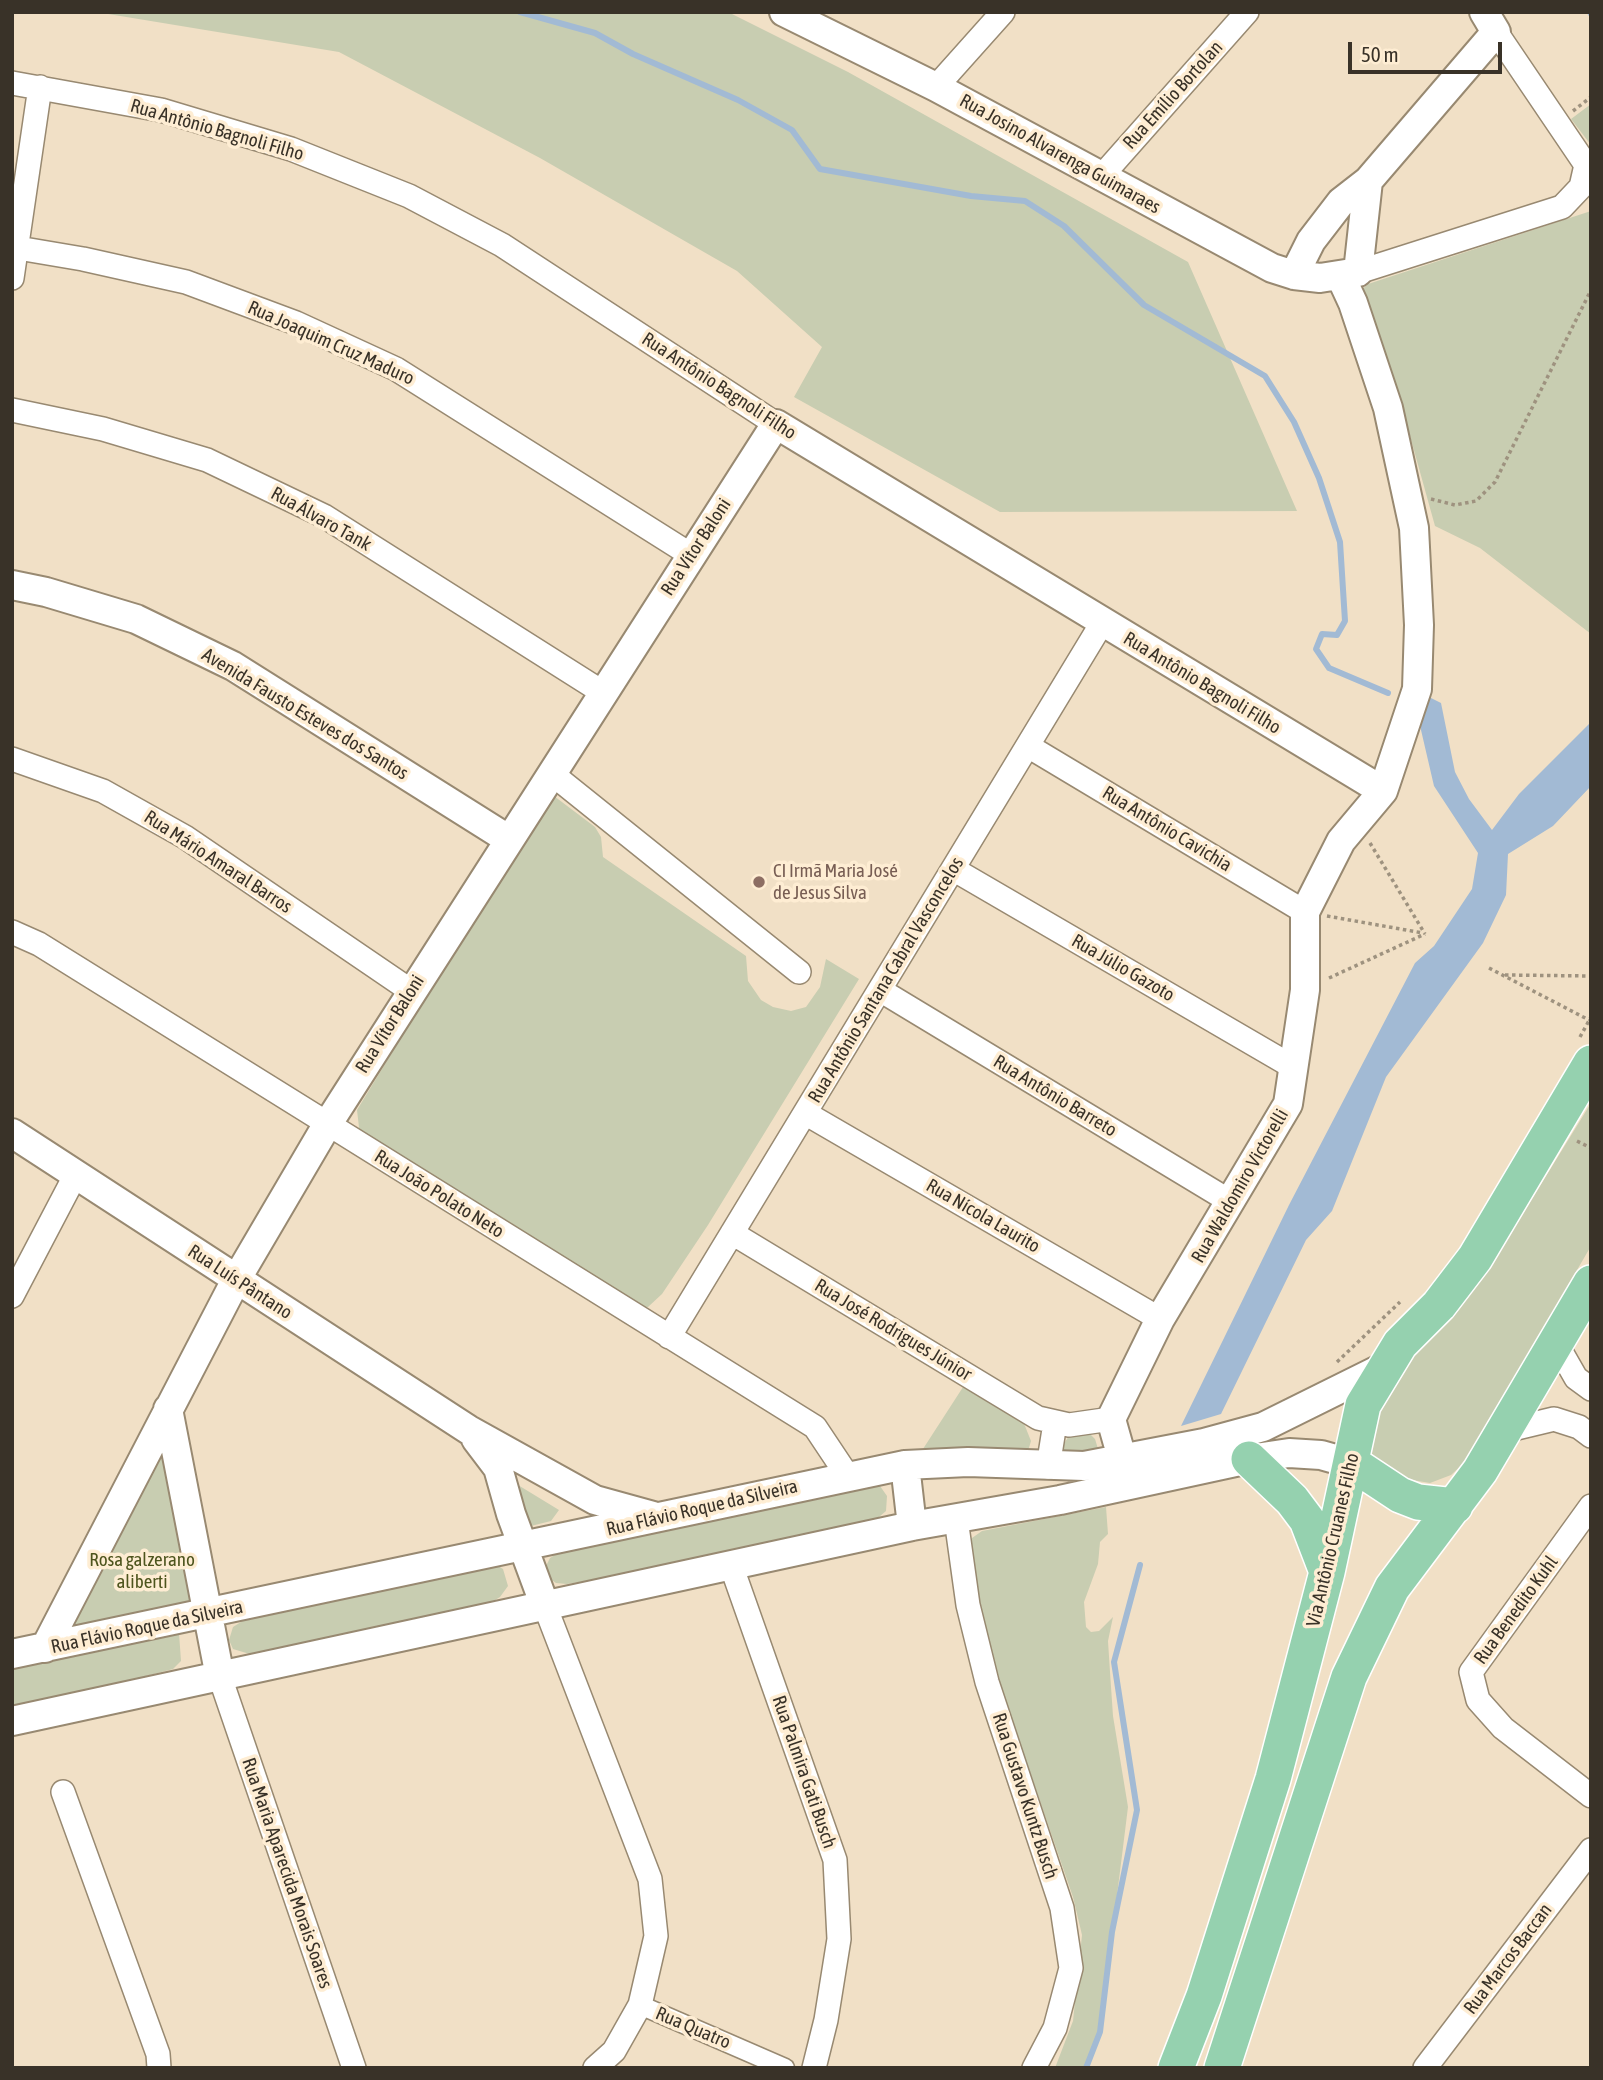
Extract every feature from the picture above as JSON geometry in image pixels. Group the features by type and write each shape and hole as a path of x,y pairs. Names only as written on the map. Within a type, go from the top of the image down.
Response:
{"main road":[{"name":"Via Antônio Cruanes Filho","path":"1176,2068 1204,1996 1273,1779 1353,1464 1363,1405 1400,1344 1439,1305 1475,1258 1584,1068"},
{"path":"1222,2068 1349,1677 1392,1588 1455,1506 1504,1431 1591,1283"},
{"path":"1249,1459 1292,1500 1307,1520 1327,1572"},
{"path":"1353,1464 1400,1495 1418,1502 1455,1506"}],"street":[{"name":"Rua Josino Alvarenga Guimaraes","path":"785,12 936,87 1100,178 1272,268 1294,275 1320,278 1349,274"},
{"path":"936,87 1003,12"},
{"name":"Rua Emílio Bortolan","path":"1100,178 1247,12"},
{"path":"1294,275 1311,241 1341,202 1368,181 1490,22 1586,165 1581,187 1562,207 1349,274"},
{"name":"Rua Antônio Bagnoli Filho","path":"12,83 161,110 265,141 408,196 502,245 776,424 1102,624 1383,790"},
{"path":"12,278 14,248 40,87"},
{"path":"1368,181 1349,274 1357,314 1388,408 1414,528 1419,625 1417,689 1383,790"},
{"name":"Rua Joaquim Cruz Maduro","path":"14,248 83,259 186,282 309,329 396,369 691,555"},
{"name":"Rua Álvaro Tank","path":"12,410 103,429 207,460 324,516 602,692"},
{"name":"Rua Vítor Baloni","path":"45,1648 236,1280 327,1125 776,424"},
{"name":"Avenida Fausto Esteves dos Santos","path":"12,585 46,592 136,619 233,666 508,839"},
{"name":"Rua Antônio Santana Cabral Vasconcelos","path":"669,1337 1102,624"},
{"name":"Rua Antônio Cavichia","path":"1028,746 1306,912"},
{"name":"Rua Mário Amaral Barros","path":"12,759 103,791 185,837 411,991"},
{"path":"551,773 799,972"},
{"name":"Rua Waldomiro Victorelli","path":"1111,1419 1160,1319 1288,1104 1304,990 1306,912 1341,841 1383,790"},
{"name":"Rua Júlio Gazoto","path":"953,869 1293,1067"},
{"name":"Rua João Polato Neto","path":"12,932 39,944 815,1427 847,1475"},
{"name":"Rua Antônio Barreto","path":"880,990 1231,1202"},
{"name":"Rua Nícola Laurito","path":"805,1113 1160,1319"},
{"name":"Rua Luís Pântano","path":"12,1133 469,1430 594,1500 658,1517"},
{"path":"12,1296 76,1174"},
{"name":"Rua José Rodrigues Júnior","path":"732,1233 1038,1418 1069,1425 1111,1419"},
{"path":"1556,1343 1576,1378 1591,1390"},
{"name":"Rua Flávio Roque da Silveira","path":"12,1654 525,1548 847,1475 905,1465 968,1462 1048,1467 1084,1466 1204,1443 1263,1427 1384,1367"},
{"path":"168,1409 205,1615 220,1677"},
{"path":"1111,1419 1122,1458"},
{"path":"1504,1431 1554,1419 1578,1427 1591,1436"},
{"path":"1048,1467 1055,1423"},
{"name":"Rua Luís Pântano","path":"469,1430 498,1468 511,1514 545,1606"},
{"path":"12,1721 912,1526 1249,1459 1289,1453 1321,1455 1353,1464"},
{"path":"905,1465 912,1526"},
{"name":"Rua Benedito Kuhl","path":"1591,1506 1471,1672 1478,1700 1503,1728 1591,1796"},
{"path":"480,1557 511,1514"},
{"name":"Rua Gustavo Kuntz Busch","path":"956,1519 968,1605 984,1669 1062,1908 1071,1968 1055,2028 1034,2068"},
{"name":"Rua Palmira Gati Busch","path":"731,1565 835,1860 839,1939 826,2020 814,2068"},
{"path":"545,1606 650,1879 656,1936 640,2005 614,2051 595,2068"},
{"name":"Rua Maria Aparecida Morais Soares","path":"220,1677 354,2068"},
{"path":"63,1792 158,2054 159,2068"},
{"name":"Rua Marcos Baccan","path":"1425,2068 1591,1850"},
{"name":"Rua Quatro","path":"640,2005 785,2068"}],"path":[{"path":"1567,116 1591,97"},
{"path":"1406,492 1455,505 1476,501 1495,482 1591,290"},
{"path":"1357,822 1425,934"},
{"path":"1306,912 1425,934"},
{"path":"1304,990 1425,934"},
{"path":"1489,968 1590,1018 1584,1068"},
{"path":"1503,975 1591,976"},
{"path":"1570,1139 1591,1147"},
{"path":"1331,1368 1407,1296"}],"green space":[{"path":"96,12 728,12 848,72 1188,262 1297,511 1000,512 794,397 822,347 737,271 540,158 339,52"},
{"path":"1591,104 1591,145 1571,119"},
{"path":"1591,211 1591,634 1480,548 1435,526 1400,400 1357,294 1368,284"},
{"path":"550,793 595,827 601,837 603,857 746,956 748,981 761,1000 773,1007 791,1011 806,1007 820,987 826,959 859,979 708,1225 662,1294 648,1307 629,1308 360,1136 357,1110"},
{"path":"1591,1103 1591,1246 1466,1461 1451,1475 1430,1483 1406,1479 1383,1468 1371,1453 1364,1428 1413,1356 1465,1300 1501,1249"},
{"path":"965,1384 1021,1416 1031,1441 1028,1451 921,1452"},
{"path":"1071,1433 1089,1433 1095,1439 1099,1452 1067,1453 1061,1448"},
{"name":"Rosa galzerano aliberti","path":"162,1443 191,1603 62,1633"},
{"path":"868,1482 880,1486 887,1496 886,1511 873,1522 616,1576 567,1584 556,1583 549,1578 546,1566 550,1558 561,1551"},
{"path":"518,1485 559,1510 551,1521 519,1529 513,1486"},
{"path":"1106,1507 1108,1534 1100,1542 1098,1564 1084,1602 1086,1627 1091,1632 1099,1631 1113,1617 1108,1641 1113,1716 1128,1807 1100,2032 1086,2068 1055,2068 1073,2021 1082,1935 1073,1897 980,1627 968,1550 972,1538 982,1531"},
{"path":"495,1564 503,1569 508,1586 500,1597 492,1602 253,1655 233,1649 229,1640 233,1627 260,1610"},
{"path":"179,1633 181,1661 173,1669 12,1711 12,1661"}],"water":[{"path":"1421,693 1441,703 1455,772 1469,799 1492,830 1519,794 1591,722 1591,786 1553,826 1508,854 1506,895 1483,943 1386,1077 1332,1211 1306,1240 1221,1414 1181,1426 1289,1205 1415,963 1434,946 1472,889 1478,853 1434,786 1421,730"}],"waterway":[{"path":"520,12 595,33 633,54 738,100 792,130 820,169 971,196 1025,201 1064,226 1144,305 1265,376 1294,422 1319,478 1340,542 1345,621 1337,635 1322,634 1316,649 1329,668 1388,693"},
{"path":"1086,2068 1100,2032 1112,1932 1137,1810 1114,1662 1140,1565"}],"place":[{"name":"CI Irmã Maria José de Jesus Silva","path":"759,882"}]}
